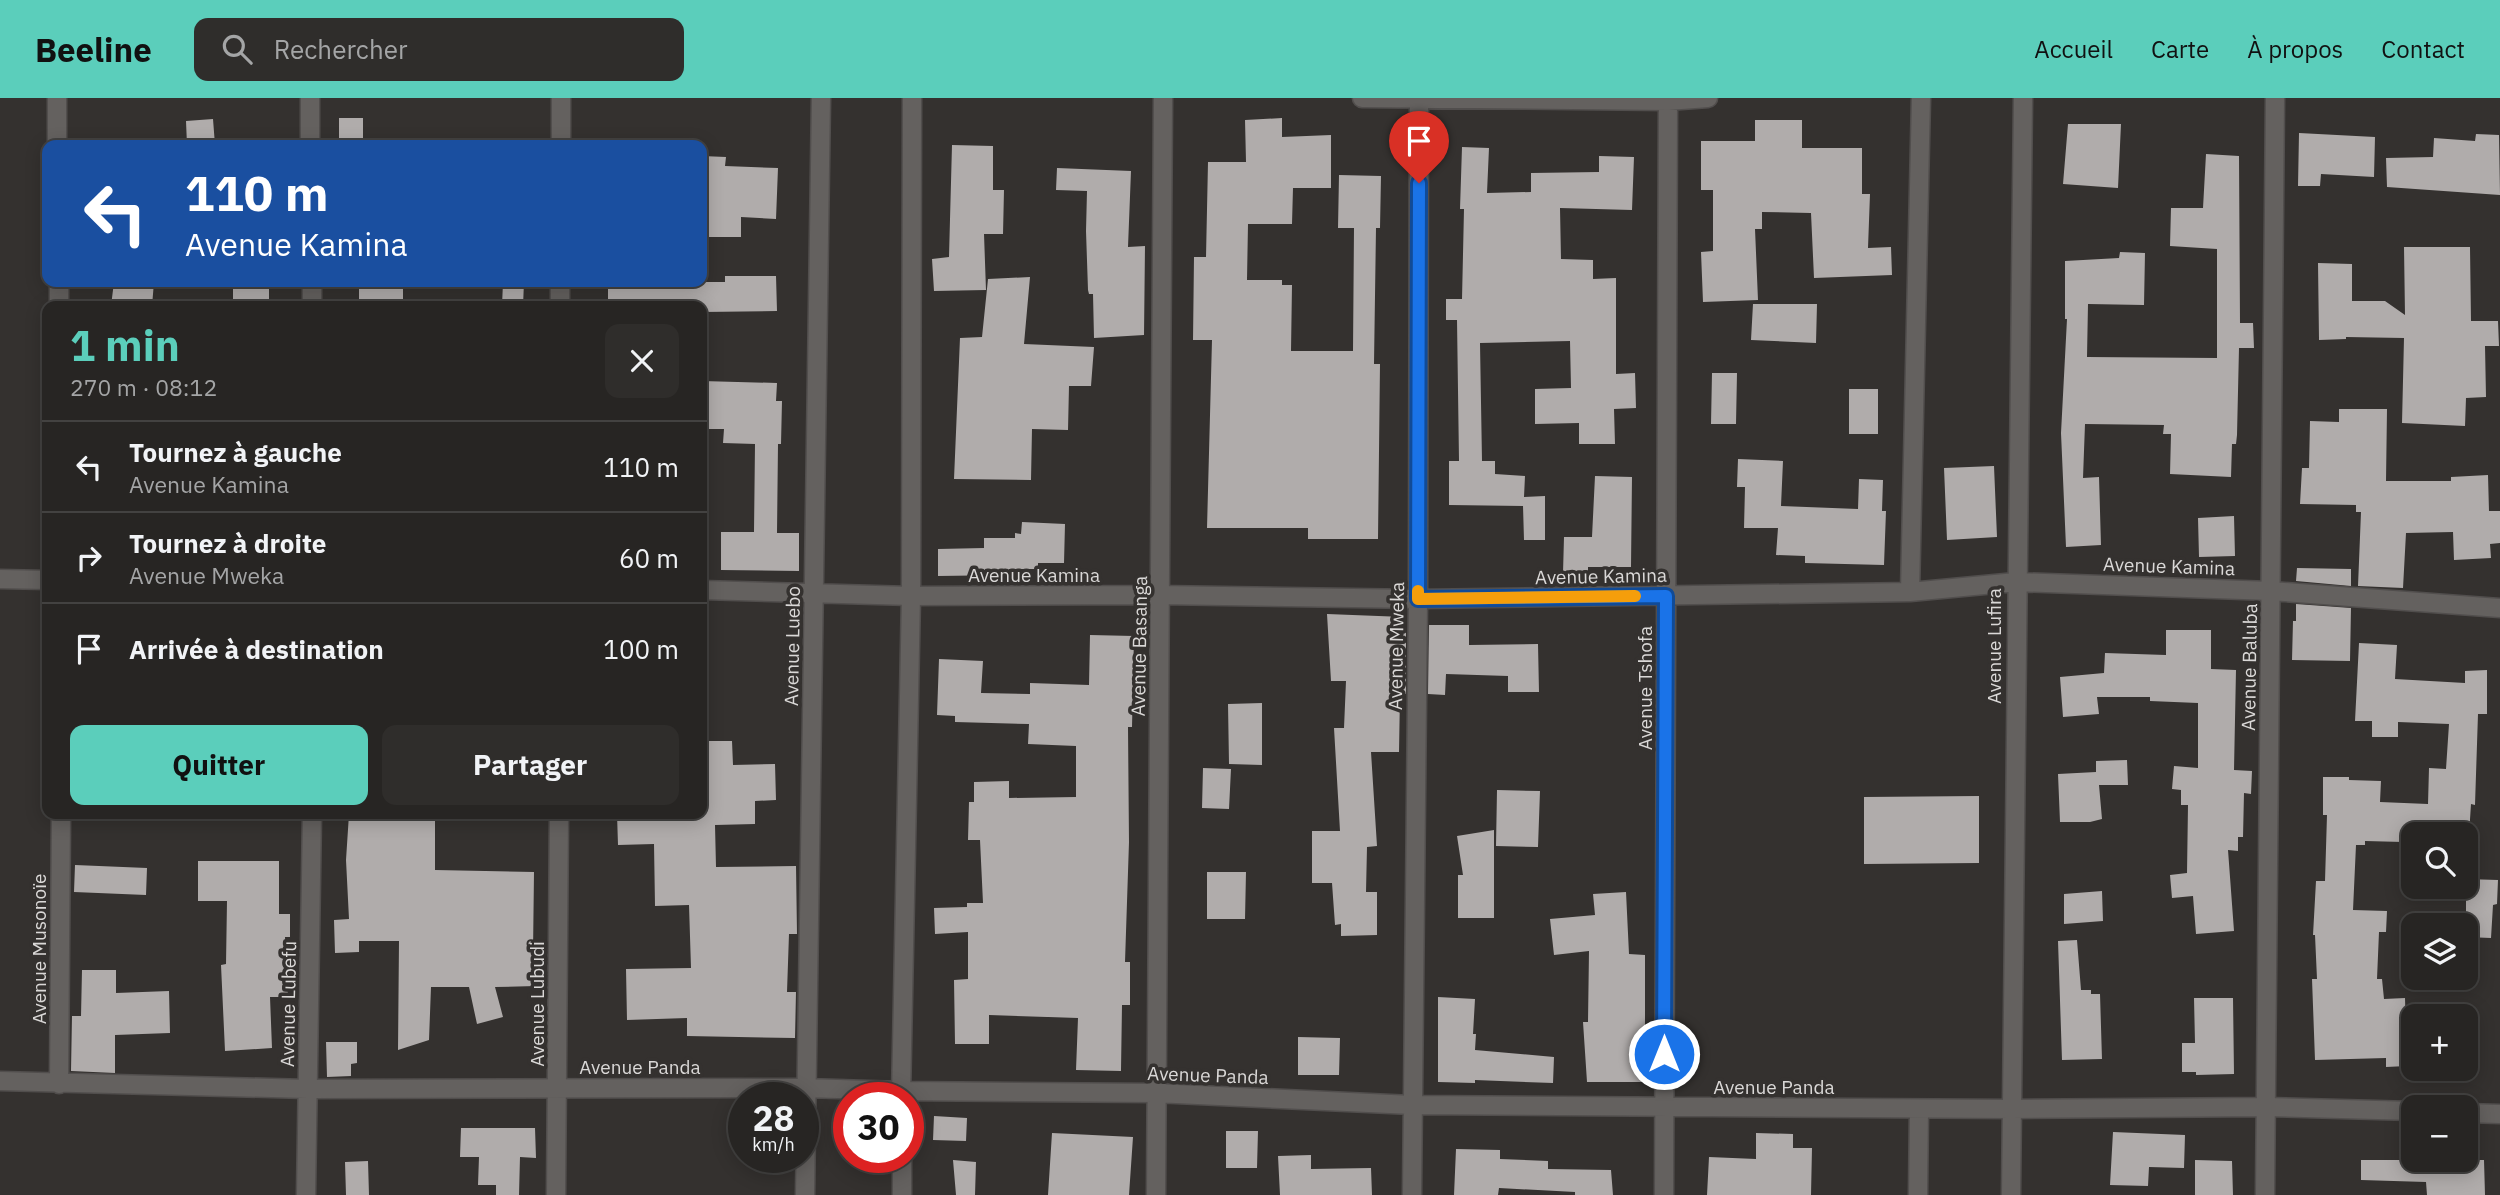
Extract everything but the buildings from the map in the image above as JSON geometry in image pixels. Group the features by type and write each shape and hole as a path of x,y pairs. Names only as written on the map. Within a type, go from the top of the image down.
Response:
{"street":[{"path":"57,98 57,140"},
{"path":"310,98 310,140"},
{"path":"561,98 561,140"},
{"name":"Avenue Luebo","path":"806,1082 821,98"},
{"path":"901,1082 911,596 912,98"},
{"name":"Avenue Basanga","path":"1156,1195 1163,98"},
{"path":"1362,98 1708,98"},
{"path":"1910,592 1921,98"},
{"name":"Avenue Lufira","path":"2011,1195 2023,98"},
{"name":"Avenue Baluba","path":"2265,1195 2275,98"},
{"name":"Avenue Mweka","path":"1412,1195 1418,599 1419,99"},
{"name":"Avenue Tshofa","path":"1664,1195 1668,99"},
{"path":"0,579 42,580"},
{"name":"Avenue Kamina","path":"707,590 911,596 1160,595 1418,599 1910,592 2016,582 2271,591 2500,608"},
{"name":"Avenue Musonoïe","path":"58,1084 61,819"},
{"name":"Avenue Lubefu","path":"306,1195 312,819"},
{"name":"Avenue Lubudi","path":"556,1195 559,819"},
{"name":"Avenue Panda","path":"0,1081 307,1088 728,1088"},
{"name":"Avenue Panda","path":"924,1094 1155,1093 1412,1105 1919,1109 2266,1107 2401,1111"},
{"path":"1918,1195 1919,1109"},
{"path":"2478,1113 2500,1114"},
{"name":"Avenue Luebo","path":"805,1173 805,1195"},
{"path":"902,1173 902,1195"}],"slow traffic":[{"path":"1418,591 1418,599 1635,596"}],"route":[{"path":"1419,183 1418,599 1666,596 1664,1054"}]}
